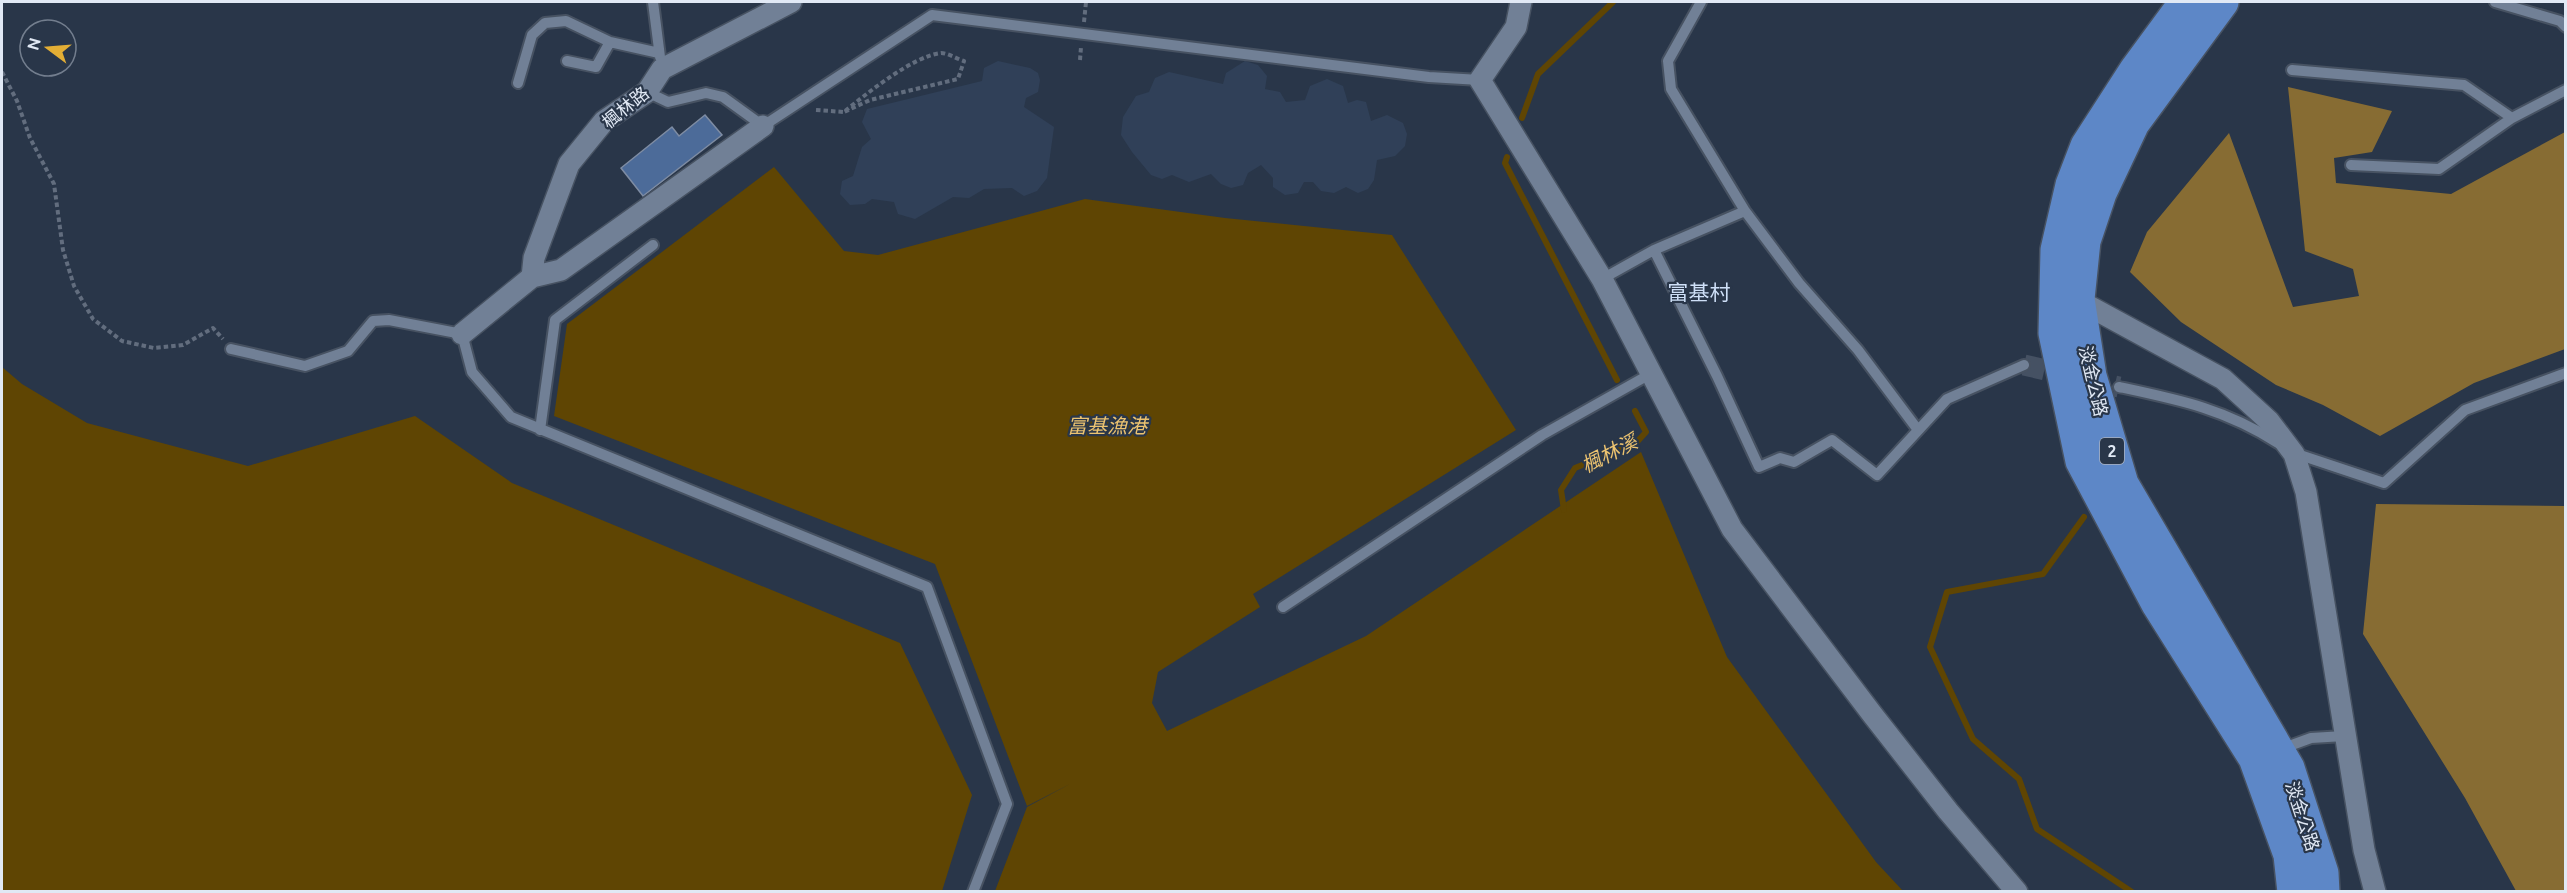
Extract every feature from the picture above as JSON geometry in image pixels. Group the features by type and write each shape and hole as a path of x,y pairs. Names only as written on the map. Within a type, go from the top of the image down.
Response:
{"main road":[{"name":"淡金公路","path":"2186,2 2136,70 2087,146 2072,185 2057,250 2066,294 2122,484 2267,754 2290,855 2294,891"},
{"name":"淡金公路","path":"2066,294 2100,193 2133,123 2222,2"},
{"name":"淡金公路","path":"2267,754 2288,768 2322,873 2323,891"}],"street":[{"name":"楓林路","path":"532,277 534,258 569,164 604,121 647,92 661,61 791,2"},
{"path":"1521,2 1516,27 1480,80 1602,279 1732,529 1879,723 2017,891"},
{"path":"462,334 532,277 561,270 763,126"},
{"path":"2066,294 2223,380 2269,421 2294,454 2306,492 2344,736 2364,850 2375,891"}],"lane":[{"path":"518,83 532,35 545,24 566,21 610,42 661,61 653,2"},
{"path":"1701,2 1668,62 1671,89 1745,211 1799,283 1858,350 1918,430"},
{"path":"2495,2 2560,21 2565,27"},
{"path":"647,92 668,102 706,93 723,97 763,126 932,15 1430,77 1480,80"},
{"path":"567,61 596,67 610,42"},
{"path":"2292,70 2464,85 2512,118"},
{"path":"2351,165 2439,169 2512,118 2565,90"},
{"path":"1602,279 1654,250 1745,211"},
{"path":"540,430 555,320 653,245"},
{"path":"1654,250 1717,376 1759,467 1780,458 1794,462 1832,440 1877,476 1947,399 2024,365"},
{"path":"231,349 305,366 348,351 373,321 389,320 462,334 472,372 511,417 927,587 1007,804 973,891"},
{"path":"1283,607 1542,435 1652,373"},
{"path":"2119,387 2185,400 2245,422 2294,454 2384,483 2465,410 2565,373"},
{"path":"2267,754 2312,738 2344,736"}],"path":[{"path":"791,108 844,112 870,100 958,79 964,61 943,53 926,58 876,86 844,112"},
{"path":"2,72 17,101 30,138 54,184 63,250 74,286 93,319 122,341 154,348 183,345 213,328 231,349"}],"shaded area":[{"path":"998,61 1030,68 1038,73 1040,80 1038,92 1026,98 1024,107 1054,127 1047,178 1037,191 1024,196 1012,188 984,189 969,198 953,197 915,219 898,214 894,202 872,199 865,204 850,205 840,194 842,181 853,176 862,147 871,139 862,122 867,109 982,81 984,68"},
{"path":"1245,61 1258,65 1267,76 1265,89 1280,92 1286,102 1305,100 1310,86 1327,79 1343,86 1348,103 1357,100 1366,102 1371,121 1387,115 1403,123 1407,134 1405,146 1395,156 1377,160 1374,180 1368,189 1358,193 1346,187 1334,193 1321,191 1313,182 1304,182 1298,193 1285,195 1273,187 1273,178 1261,165 1248,173 1243,185 1231,188 1221,184 1211,174 1189,182 1172,175 1162,179 1151,175 1121,135 1123,117 1136,96 1149,92 1155,78 1169,72 1223,84 1226,73"},
{"path":"2288,87 2392,111 2372,152 2334,158 2336,183 2451,194 2565,132 2565,349 2474,383 2380,436 2323,405 2276,385 2181,322 2130,272 2147,232 2229,133 2293,307 2359,296 2353,269 2305,251"},
{"path":"2376,504 2565,506 2565,891 2516,891 2465,798 2363,634"}],"water":[{"name":"富基漁港","path":"774,167 844,251 878,255 1085,199 1225,218 1392,235 1516,430 1253,594 1260,607 1158,672 1152,703 1167,731 1366,636 1641,452 1727,657 1876,862 1903,891 995,891 1027,807 1070,784 1027,806 935,564 554,416 567,324"},
{"path":"2,367 22,384 87,423 248,466 415,416 512,483 900,643 972,795 942,891 2,891"}],"building":[{"path":"705,115 722,135 643,196 621,168 672,127 679,136"}],"waterway":[{"name":"楓林溪","path":"1522,118 1538,74 1613,2"},
{"name":"楓林溪","path":"1507,157 1505,163 1617,380"},
{"name":"楓林溪","path":"1564,510 1561,490 1575,468 1636,443 1646,432 1635,411"},
{"path":"2084,517 2043,574 1947,592 1930,647 1973,739 2019,779 2037,829 2132,892"}],"tunnel":[{"path":"2024,365 2119,387"}],"district":[{"name":"富基村","path":"1699,292"}]}
